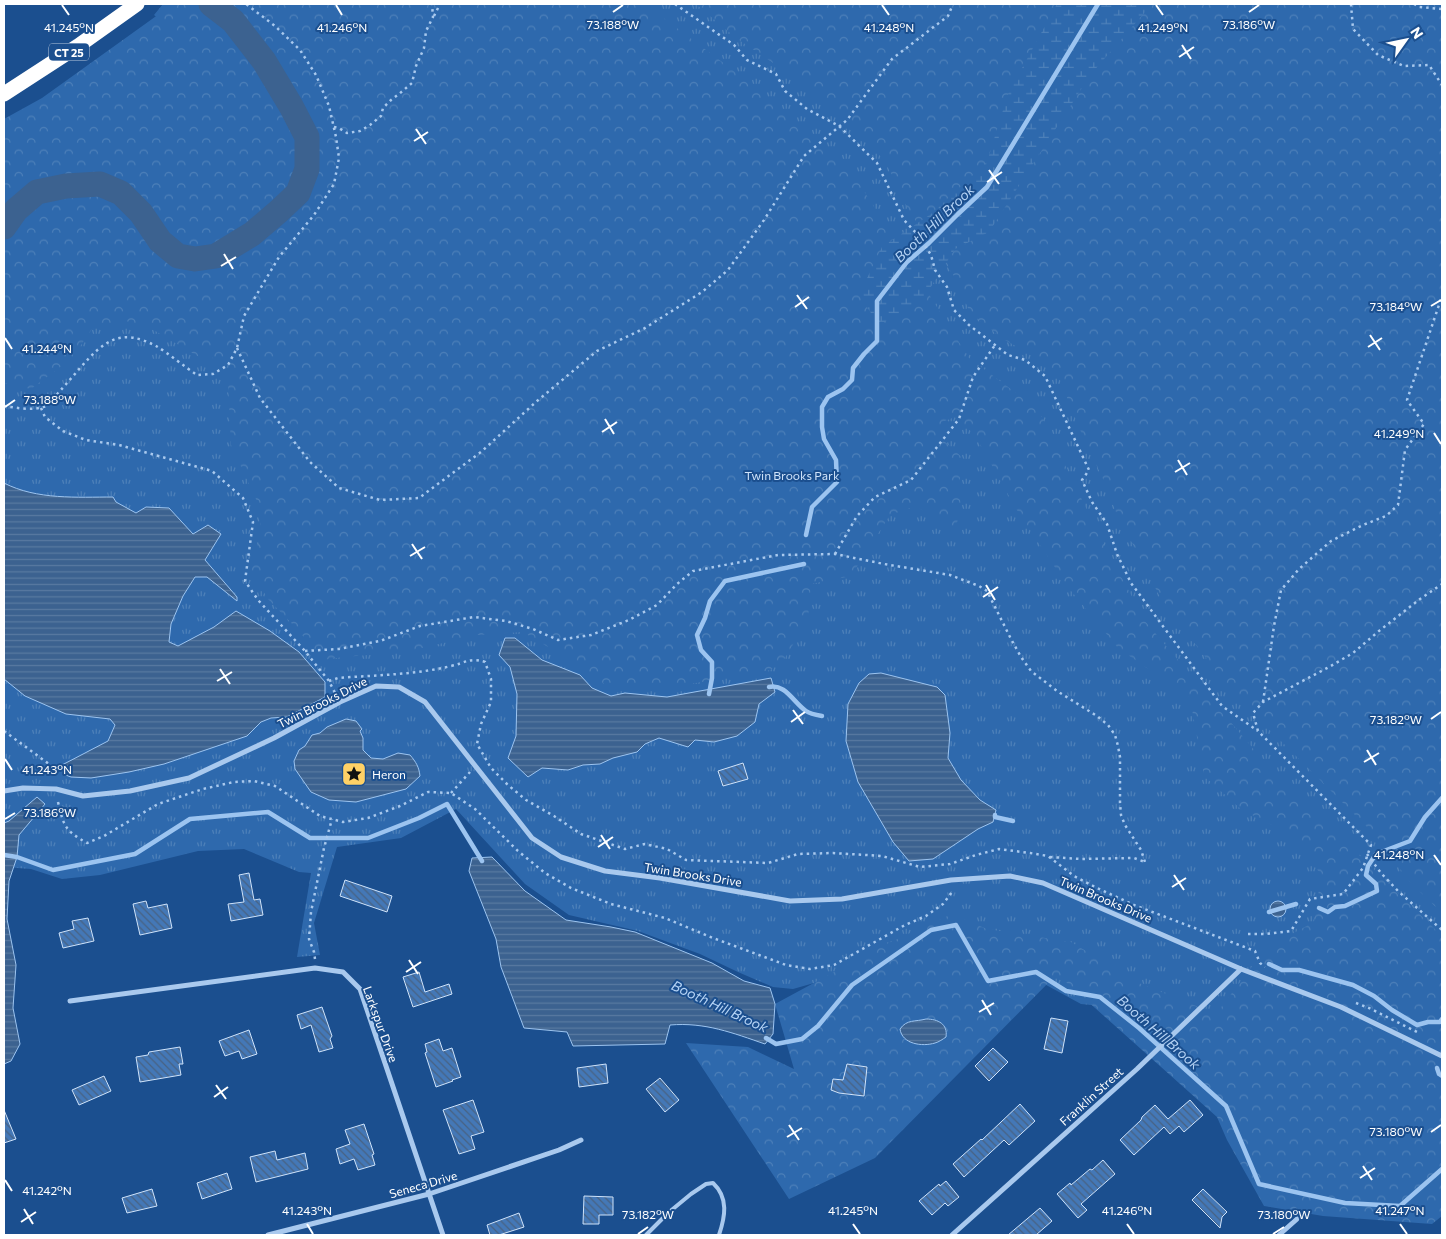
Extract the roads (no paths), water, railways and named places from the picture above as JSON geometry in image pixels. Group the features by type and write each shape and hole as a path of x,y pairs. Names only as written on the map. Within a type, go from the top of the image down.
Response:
{"highway":[{"name":"CT 25","path":"4,94 78,46 134,6"}],"street":[{"name":"Twin Brooks Drive","path":"4,791 23,788 56,789 83,796 130,791 190,778 274,738 340,702 376,686 400,687 425,702 532,838 561,857 605,871 790,901 842,899 951,880 1010,876 1051,886 1241,969 1341,1007 1442,1056"},
{"name":"Larkspur Drive","path":"70,1001 316,968 343,972 360,989 443,1235"},
{"name":"Franklin Street","path":"952,1235 1137,1068 1241,969"},
{"name":"Seneca Drive","path":"268,1235 429,1194 558,1150 581,1140"},
{"path":"1279,1235 1297,1219"}],"lane":[{"path":"646,1235 691,1194 706,1184 713,1183 720,1190 724,1200 724,1220 719,1235"}],"water":[{"path":"4,483 43,495 113,497 116,502 136,513 146,507 169,508 193,534 208,525 221,534 205,560 237,597 237,601 207,577 195,577 183,596 171,624 169,642 178,646 214,627 236,611 270,631 299,652 325,682 325,697 287,717 271,718 261,722 247,736 164,764 91,778 71,777 63,774 62,765 108,741 115,725 110,719 66,714 25,696 4,679"},
{"path":"505,638 515,638 542,660 580,675 592,688 611,696 625,693 667,697 771,678 775,692 759,704 755,722 737,736 714,742 695,740 688,747 659,738 645,744 637,752 613,758 600,764 583,765 568,770 542,768 528,777 508,758 516,736 517,694 510,667 499,655"},
{"path":"881,673 937,687 945,695 950,733 948,758 961,780 980,800 996,810 993,822 978,829 933,859 909,861 893,842 858,782 846,741 848,704 859,683 869,674"},
{"path":"346,719 356,721 362,729 360,731 363,738 363,750 371,758 383,759 398,753 410,755 417,765 420,776 406,789 356,802 329,800 311,792 295,769 294,761 299,750 305,746 312,735 320,733 327,727"},
{"path":"37,797 45,804 19,835 17,857 9,881 7,919 16,965 13,1008 20,1044 11,1061 4,1064 4,823 9,821"},
{"path":"492,857 525,891 566,920 635,932 712,963 744,981 770,988 775,1004 773,1034 765,1044 730,1032 707,1027 670,1025 665,1044 573,1046 567,1032 524,1028 501,967 496,939 469,871 472,858"},
{"path":"1278,901 1284,903 1286,909 1284,915 1278,917 1272,915 1270,909 1272,903"},
{"path":"926,1019 941,1023 944,1026 946,1037 936,1043 924,1045 913,1043 904,1038 900,1029 903,1026 908,1022"}],"waterway":[{"path":"4,227 16,210 37,192 66,186 100,184 121,193 141,213 160,241 178,256 195,259 216,256 252,234 298,193 307,169 307,137 264,61 233,21 211,4"},
{"name":"Booth Hill Brook","path":"806,535 812,507 837,482 836,460 824,439 822,407 828,397 843,389 852,380 853,368 877,341 877,301 907,262 987,187 1098,4"},
{"path":"709,694 712,662 701,650 697,635 710,601 725,581 804,564"},
{"path":"769,687 780,688 806,711 822,716"},
{"path":"1319,908 1328,912 1335,907 1345,906 1377,891 1376,884 1366,875 1368,866 1376,854 1410,841 1425,817 1442,798"},
{"name":"Booth Hill Brook","path":"4,855 17,857 53,870 135,854 190,819 268,812 310,838 368,838 419,818 447,804 482,861"},
{"path":"995,815 995,817 1013,821"},
{"path":"1269,912 1296,904"},
{"name":"Booth Hill Brook","path":"766,1038 776,1044 802,1039 818,1026 852,985 931,930 956,925 988,981 1036,972 1066,991 1100,997 1139,1028 1226,1106 1259,1184 1345,1203 1400,1206 1442,1169"},
{"path":"1269,964 1282,970 1299,970 1353,985 1374,996 1392,1010 1417,1025 1428,1022 1440,1022 1442,1019"},
{"path":"1437,1068 1442,1076"}],"place":[{"name":"Heron","path":"354,774"}],"park label":[{"name":"Twin Brooks Park","path":"792,475"}]}
